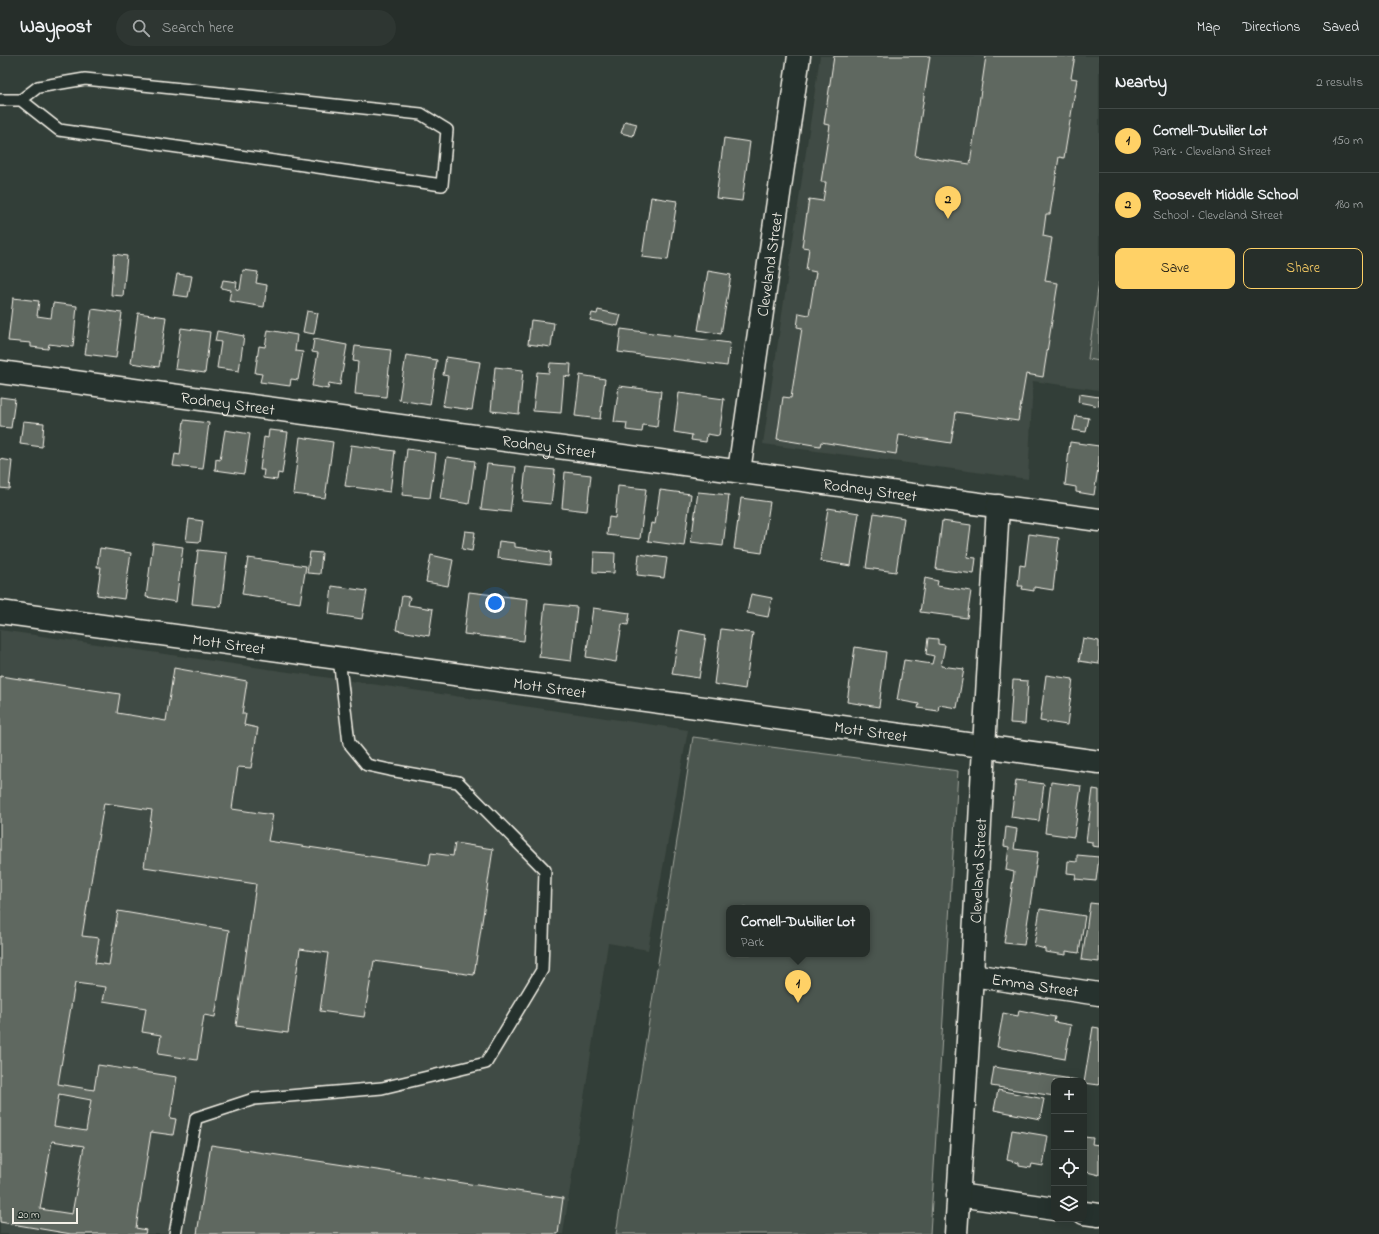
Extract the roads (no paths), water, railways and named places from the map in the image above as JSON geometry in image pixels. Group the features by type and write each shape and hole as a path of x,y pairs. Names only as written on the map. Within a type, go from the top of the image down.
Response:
{"street":[{"name":"Cleveland Street","path":"739,471 799,56"},
{"name":"Rodney Street","path":"0,372 1099,520"},
{"name":"Cleveland Street","path":"956,1234 998,506"},
{"name":"Mott Street","path":"0,612 1099,762"},
{"name":"Emma Street","path":"972,975 1099,994"},
{"path":"958,1194 1051,1209"},
{"path":"1087,1213 1099,1215"}],"lane":[{"path":"0,100 21,100 38,87 86,79 421,114 447,130 442,185 59,130 21,100"},
{"path":"175,1234 196,1118 254,1099 382,1088 486,1063 542,970 544,870 458,782 367,765 349,742 339,658"}],"place":[{"name":"Roosevelt Middle School","path":"948,219"},
{"name":"Cornell-Dubilier Lot","path":"798,1003"}]}
